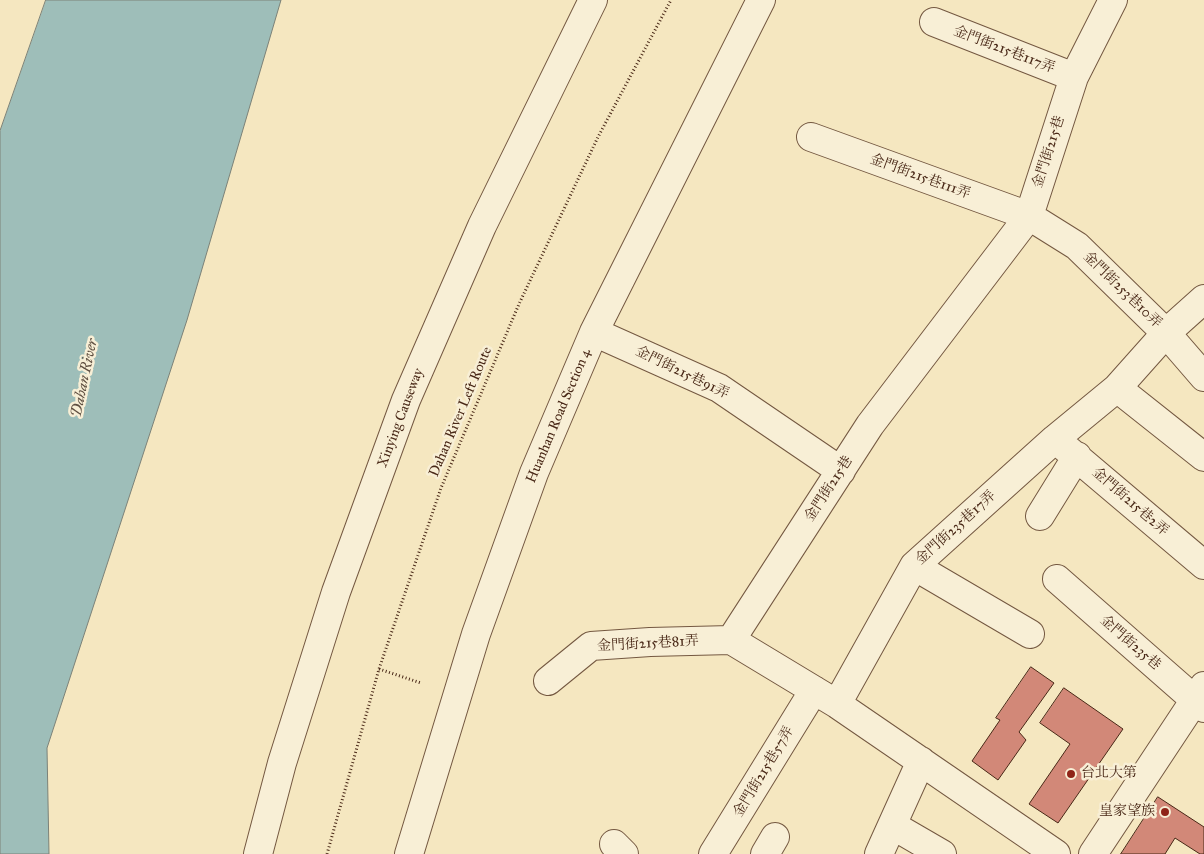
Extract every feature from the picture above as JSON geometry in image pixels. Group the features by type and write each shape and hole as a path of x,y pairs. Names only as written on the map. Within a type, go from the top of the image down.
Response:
{"street":[{"name":"Xinying Causeway","path":"258,854 282,763 336,592 406,400 482,226 593,0"},
{"name":"Huanhan Road Section 4","path":"409,854 476,634 534,473 594,332 762,0"},
{"name":"金門街215巷","path":"731,640 870,426 1029,216 1074,77 1113,0"},
{"name":"金門街215巷117弄","path":"934,22 1074,77"},
{"name":"金門街215巷111弄","path":"811,138 1029,216"},
{"name":"金門街253巷10弄","path":"1029,216 1077,246 1166,333 1204,377"},
{"name":"金門街235巷17弄","path":"837,704 914,566 1055,439 1117,388 1166,333 1204,299"},
{"name":"金門街215巷91弄","path":"594,332 719,388 841,471"},
{"path":"1117,388 1204,457"},
{"name":"金門街215巷2弄","path":"1055,439 1204,565"},
{"path":"1040,516 1077,456"},
{"path":"914,566 1030,634"},
{"name":"金門街235巷","path":"1057,579 1201,698"},
{"path":"731,640 837,704 1056,854"},
{"name":"金門街215巷81弄","path":"548,681 591,646 731,640"},
{"name":"金門街215巷57弄","path":"713,854 814,690"},
{"path":"1093,854 1201,698"},
{"path":"879,854 921,761"},
{"path":"892,825 942,854"}],"path":[{"name":"Dahan River Left Route","path":"327,854 379,669 441,488 518,304 598,137 671,0"},
{"path":"379,669 421,683"}],"water":[{"name":"Dahan River","path":"46,0 281,0 187,320 47,748 49,854 0,854 0,131"}],"building":[{"path":"1031,667 1054,683 1019,732 1026,740 998,780 972,761 1000,720 996,718"},
{"name":"台北大第","path":"1064,688 1123,729 1058,823 1029,804 1070,744 1040,723"},
{"name":"皇家望族","path":"1158,797 1204,827 1204,854 1200,854 1175,838 1165,854 1121,854"}],"place":[{"name":"台北大第","path":"1071,774"},
{"name":"皇家望族","path":"1165,812"}]}
